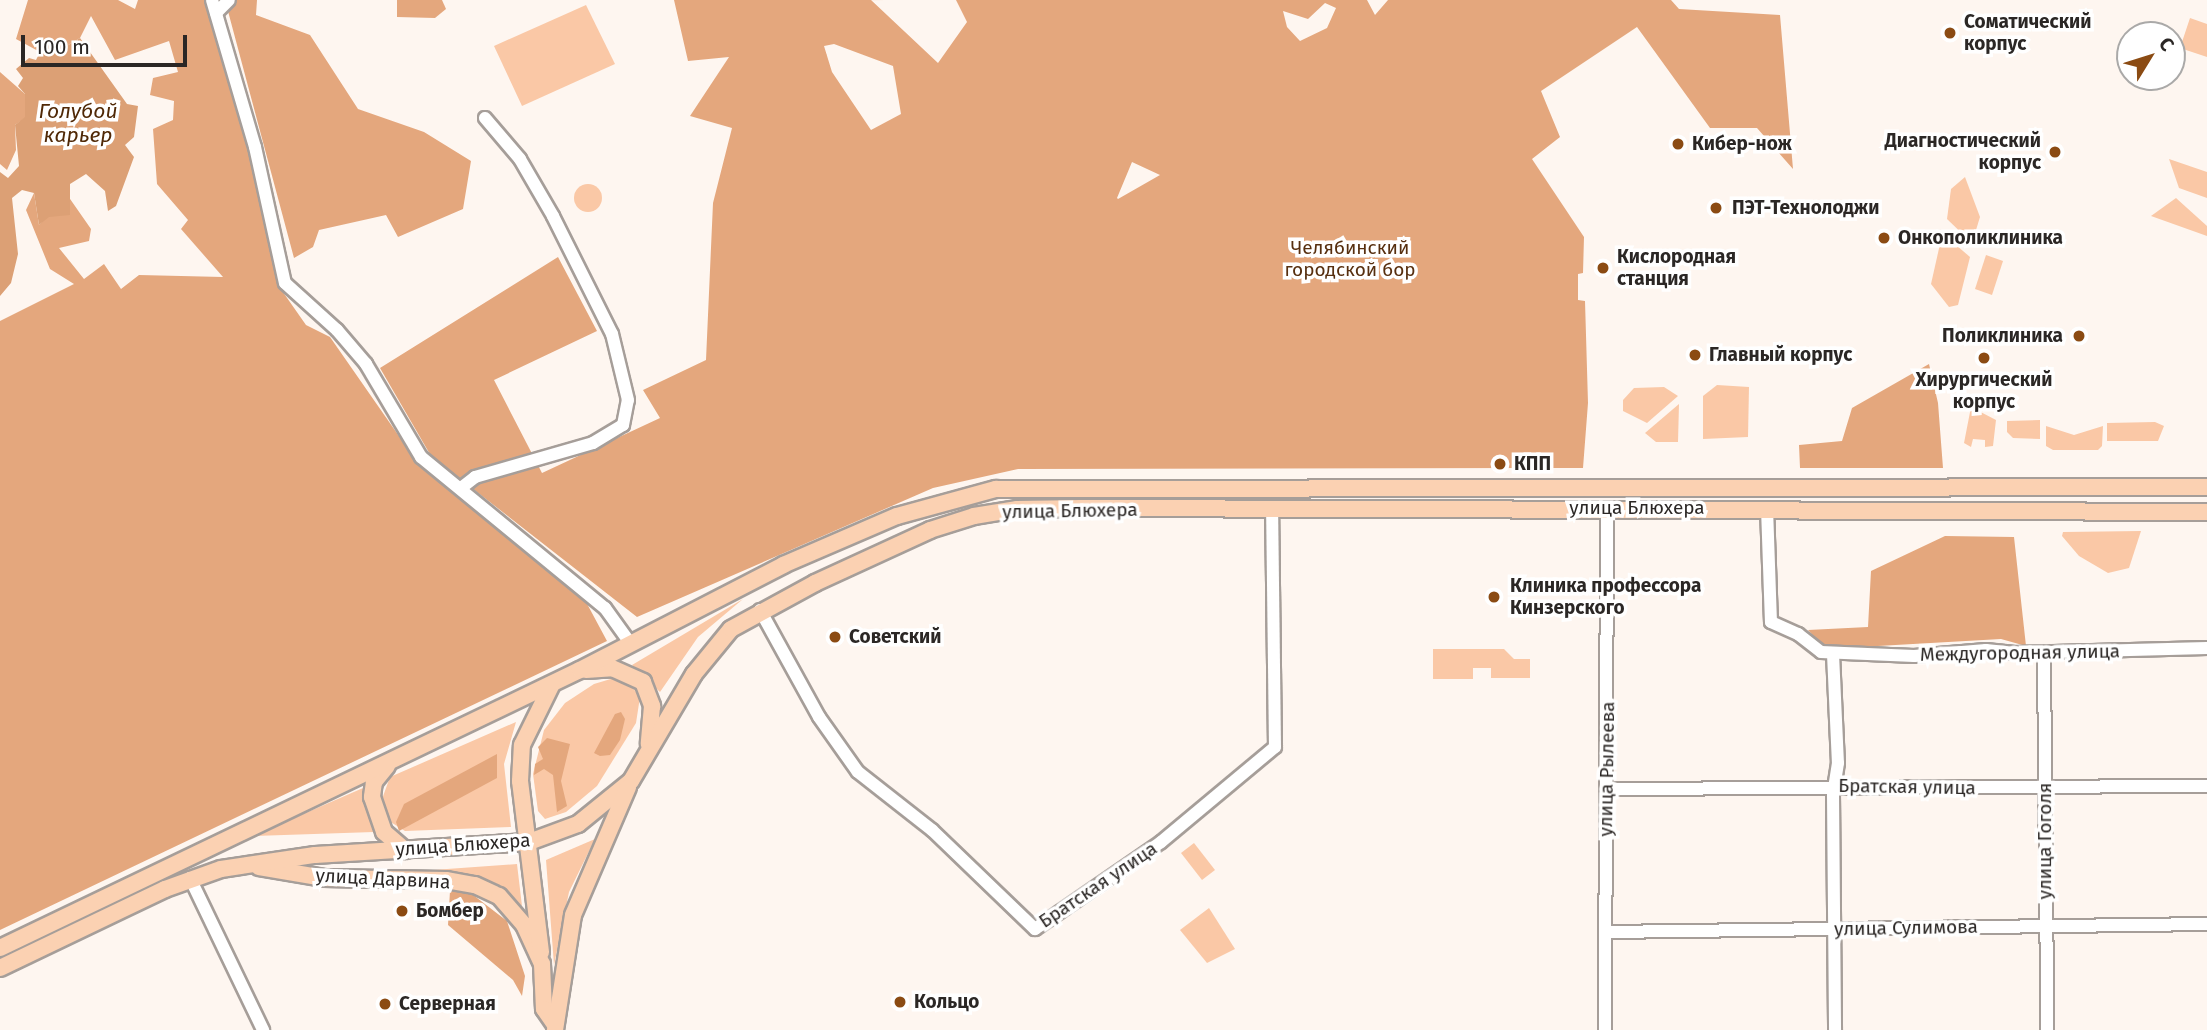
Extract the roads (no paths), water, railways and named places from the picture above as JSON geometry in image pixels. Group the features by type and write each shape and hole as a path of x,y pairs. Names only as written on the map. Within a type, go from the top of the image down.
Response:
{"main road":[{"name":"улица Блюхера","path":"0,948 552,684 747,583 897,516 996,489 1608,485 2207,487"},
{"path":"1608,485 1608,509"},
{"name":"улица Блюхера","path":"0,968 190,878 244,865 529,842 578,824 631,781 716,643 760,610 930,530 974,516 1017,509 1767,508 2207,512"},
{"path":"580,670 612,668 643,681 652,706 649,750"},
{"path":"542,964 520,781 522,744 552,684"},
{"path":"391,762 374,782 372,797 384,832 405,850"},
{"name":"улица Дарвина","path":"555,1028 561,1010 573,915 631,781"},
{"name":"улица Дарвина","path":"244,865 324,878 475,885 513,909 542,964 544,1009 555,1028"}],"street":[{"path":"229,0 214,6 254,146 285,283 337,330 366,365 421,457 605,608 631,644"},
{"path":"461,488 475,477 593,443 623,425 628,400 612,334 559,228 520,159 485,118"},
{"path":"1767,508 1771,622 1798,634 1821,652 1833,654 1838,763 1835,786 1835,1030"},
{"name":"улица Рылеева","path":"1605,1030 1608,509"},
{"name":"Братская улица","path":"760,610 819,717 858,772 932,830 1035,929 1171,834 1275,747 1272,510"},
{"name":"Междугородная улица","path":"1833,654 1914,656 1986,649 2044,653 2207,648"},
{"name":"улица Гоголя","path":"2044,653 2047,1030"},
{"name":"Братская улица","path":"1607,789 2207,786"},
{"path":"190,878 263,1030"},
{"name":"улица Сулимова","path":"1606,932 2207,924"}],"water":[{"name":"Голубой карьер","path":"80,38 127,104 138,106 134,137 125,145 134,157 116,206 108,211 105,191 86,174 70,184 70,215 49,217 39,225 34,193 22,190 12,198 18,254 11,283 0,296 0,172 8,178 19,166 15,125 25,117 25,94 18,86 23,78 16,69 29,58 36,60 40,52 55,53"}],"place":[{"name":"Соматический корпус","path":"1950,33"},
{"name":"Кибер-нож","path":"1678,144"},
{"name":"Диагностический корпус","path":"2055,152"},
{"name":"ПЭТ-Технолоджи","path":"1716,208"},
{"name":"Онкополиклиника","path":"1884,238"},
{"name":"Кислородная станция","path":"1603,268"},
{"name":"Поликлиника","path":"2079,336"},
{"name":"Главный корпус","path":"1695,355"},
{"name":"Хирургический корпус","path":"1984,358"},
{"name":"КПП","path":"1500,464"},
{"name":"Клиника профессора Кинзерского","path":"1494,597"},
{"name":"Советский","path":"835,637"},
{"name":"Бомбер","path":"402,911"},
{"name":"Кольцо","path":"900,1002"},
{"name":"Серверная","path":"385,1004"}],"park label":[{"name":"Челябинский городской бор","path":"1350,259"}]}
